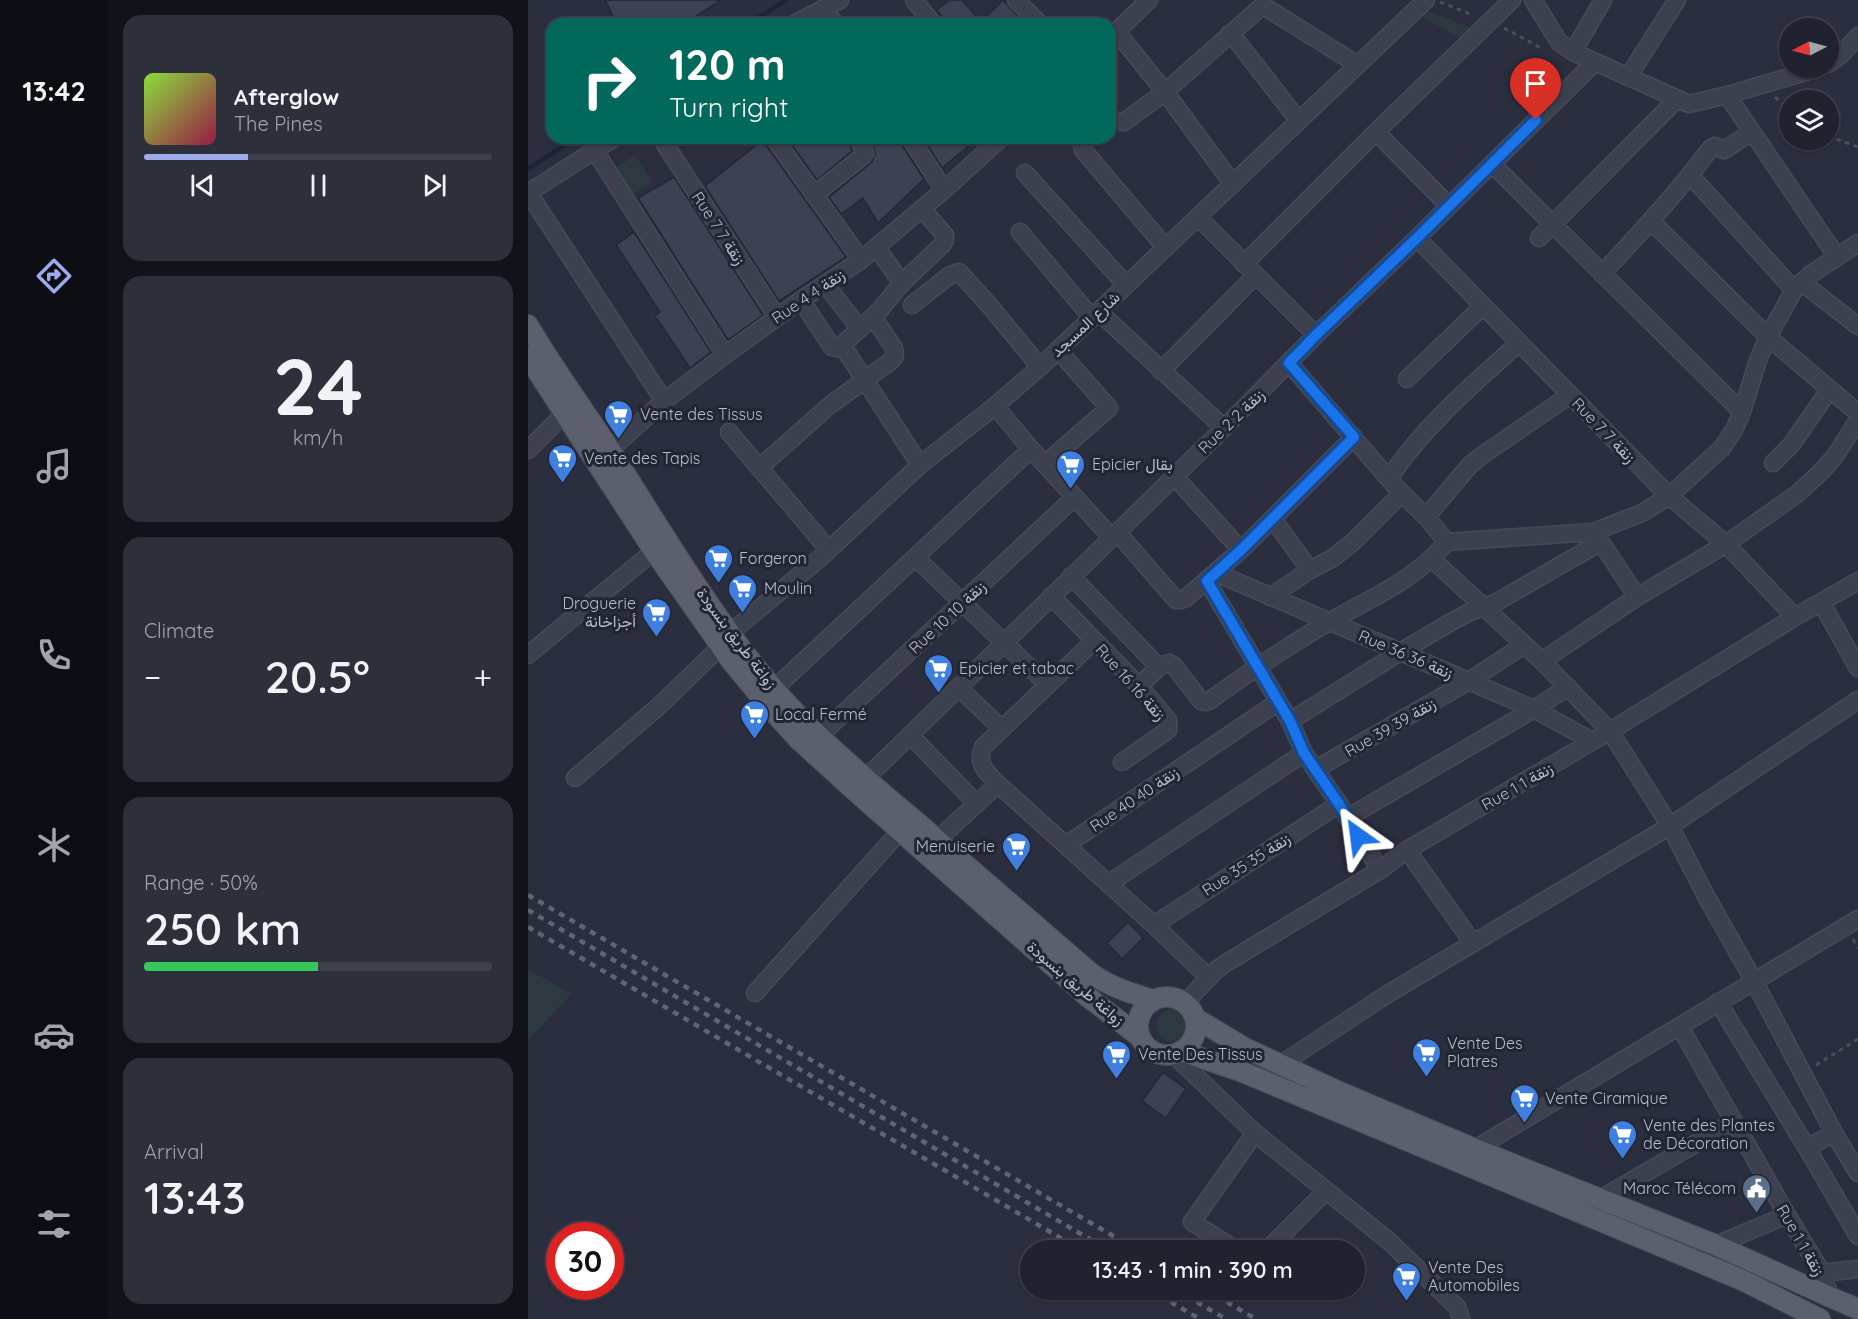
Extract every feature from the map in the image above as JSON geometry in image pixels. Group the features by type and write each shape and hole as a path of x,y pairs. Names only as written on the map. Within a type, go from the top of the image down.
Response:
{"main road":[{"name":"زواغة طريق بنسودة","path":"528,325 610,450 725,640 769,706 799,740 918,822 1092,974 1121,990 1153,1000"},
{"name":"زواغة طريق بنسودة","path":"528,357 654,551 725,640 819,736 901,830 1088,997 1139,1036"},
{"path":"1820,1319 1742,1280 1240,1071 1177,1053 1155,1053 1144,1044 1139,1036 1137,1026 1139,1015 1144,1006 1153,1000 1172,997 1245,1048 1280,1065 1475,1149 1716,1245 1858,1309"},
{"path":"1177,1053 1189,1045 1194,1037 1196,1028 1190,1011"}],"street":[{"path":"805,18 840,0"},
{"path":"914,0 928,18"},
{"path":"1016,0 1034,18"},
{"path":"1116,31 1149,0"},
{"name":"شارع المسجد","path":"575,778 659,706 725,640 829,550 920,465 1040,367 1426,0"},
{"path":"1161,371 1376,132 1512,0"},
{"path":"1533,0 1559,42 1573,52 1681,101 1694,104 1786,78"},
{"path":"1573,52 1603,0"},
{"path":"1628,77 1677,0"},
{"path":"1116,120 1124,122 1165,92 1258,9 1264,7 1358,65"},
{"path":"824,8 831,18"},
{"path":"1229,34 1299,121"},
{"path":"1839,57 1858,36"},
{"path":"1116,37 1165,92 1233,184"},
{"name":"Rue 2 زنقة 2","path":"860,784 1594,62"},
{"path":"1727,95 1837,257"},
{"path":"1539,238 1681,101"},
{"path":"1376,132 1449,206"},
{"path":"1602,274 1690,176 1710,149 1715,146 1724,150 1752,132"},
{"path":"605,144 528,192 664,401"},
{"name":"Rue 7 زنقة 7","path":"666,144 777,318"},
{"path":"778,144 861,261"},
{"path":"814,195 863,156 865,153 862,144"},
{"path":"914,144 944,189"},
{"name":"Rue 4 زنقة 4","path":"610,450 664,401 725,355 801,300 861,261 994,144"},
{"path":"1082,144 1083,150 1166,248"},
{"path":"595,151 725,355"},
{"path":"1492,164 1742,412"},
{"path":"1025,173 1126,285"},
{"path":"1690,176 1798,286 1858,326"},
{"path":"801,300 832,347 837,348 842,345 873,317 902,283 945,240 941,228 922,209"},
{"path":"1198,217 1316,335"},
{"path":"1651,221 1767,337 1858,413"},
{"path":"1020,232 1096,315 1224,428"},
{"name":"Rue 7 زنقة 7","path":"1417,238 1669,496 1726,544 1795,617"},
{"path":"1290,721 1451,622 1495,603 1597,537 1669,496 1722,448 1734,430 1767,337 1798,286 1858,243"},
{"path":"876,247 902,283"},
{"path":"912,305 950,275 959,272 1040,367"},
{"path":"825,284 860,329"},
{"path":"1407,379 1483,306"},
{"path":"759,468 831,405 895,356 894,348 873,317"},
{"path":"1389,478 1405,454 1429,426 1519,343"},
{"path":"842,345 920,465"},
{"path":"1045,464 1109,408 1058,350"},
{"path":"1289,363 1447,542"},
{"path":"1773,463 1791,445 1830,389"},
{"path":"1426,517 1470,465 1570,395"},
{"path":"995,406 1075,497 1176,600 1186,598 1241,550 1354,437"},
{"path":"528,450 564,414"},
{"path":"1542,661 1637,597 1726,544 1797,494 1835,456 1858,420"},
{"path":"729,432 829,550"},
{"path":"774,688 1031,449"},
{"path":"1174,476 1241,550"},
{"path":"1270,597 1310,570 1333,558 1354,541 1402,493"},
{"name":"Rue 10 زنقة 10","path":"819,736 1075,497"},
{"path":"1273,519 1310,570"},
{"path":"1139,686 1159,667 1169,663 1174,666 1200,701 1209,701 1257,666 1330,622 1402,583 1432,559 1447,542 1597,537"},
{"path":"1597,537 1637,597"},
{"path":"528,655 654,551"},
{"path":"915,557 1048,686"},
{"path":"1432,559 1542,661 1610,731 1670,826 1834,1133 1858,1173"},
{"path":"1071,576 1159,667"},
{"path":"1211,577 1257,666 1290,721 1304,753 1380,870"},
{"name":"Rue 36 زنقة 36","path":"1211,577 1270,597 1402,651 1534,709 1592,741"},
{"name":"Rue 1 زنقة 1","path":"1190,1011 1209,978 1226,963 1380,870 1407,850 1858,581"},
{"name":"Rue 16 زنقة 16","path":"1051,596 1139,686 1168,720 1169,725 1164,733 1122,762"},
{"path":"1821,602 1858,668"},
{"path":"1094,641 983,747 980,755 983,769 1209,978"},
{"name":"Rue 39 زنقة 39","path":"1316,770 1468,681 1524,645"},
{"path":"958,687 1002,729"},
{"name":"Rue 35 زنقة 35","path":"1154,925 1343,811 1534,709 1568,687"},
{"path":"1280,1065 1386,995 1670,826 1858,700"},
{"name":"Rue 40 زنقة 40","path":"1066,845 1278,702"},
{"path":"910,735 977,804"},
{"path":"1108,884 1304,753"},
{"path":"937,840 998,784"},
{"path":"755,993 901,830"},
{"path":"1407,850 1473,943"},
{"path":"1475,1149 1858,919"},
{"path":"1718,1002 1858,1236"},
{"name":"Rue 1 زنقة 1","path":"1680,1027 1822,1273 1830,1298"},
{"path":"1177,1053 1255,1132 1390,1242 1457,1307 1461,1319"},
{"path":"1600,1199 1733,1122"},
{"path":"1221,1240 1192,1222 1255,1132"},
{"path":"1807,1148 1834,1133"},
{"path":"1277,1240 1326,1191"},
{"path":"1716,1245 1787,1215"},
{"path":"1822,1273 1858,1269"}],"path":[{"path":"1839,141 1858,147"},
{"path":"1803,1074 1858,1039"}],"shaded area":[{"path":"1425,10 1473,29 1461,39 1421,16"},
{"path":"635,155 652,182 632,195 614,169"},
{"path":"528,969 572,994 528,1040"},
{"path":"1173,1009 1185,1014 1190,1026 1185,1038 1173,1043 1161,1038 1156,1026 1161,1014"}],"building":[{"path":"605,0 721,0 693,18 614,18"},
{"path":"949,0 962,0 978,18 943,18 937,10"},
{"path":"1003,0 1020,18 985,18"},
{"path":"758,144 765,144 846,257 779,301 705,186"},
{"path":"791,144 850,144 852,151 817,180"},
{"path":"872,144 901,144 924,179 878,223 863,198 841,214 829,197 872,162 875,153"},
{"path":"927,144 971,144 942,168"},
{"path":"674,177 763,315 728,340 638,198"},
{"path":"634,232 711,352 690,368 655,316 660,312 616,245"},
{"path":"1128,922 1143,938 1122,959 1107,943"},
{"path":"1163,1072 1186,1089 1166,1118 1142,1101"}],"waterway":[{"path":"758,18 786,0"},
{"path":"528,169 567,144"}],"railway":[{"path":"528,895 1120,1240"},
{"path":"528,910 1091,1240"},
{"path":"528,927 1064,1240"},
{"path":"1167,1300 1200,1319"},
{"path":"1193,1300 1226,1319"},
{"path":"1223,1300 1256,1319"}],"place":[{"name":"Vente des Tissus","path":"619,440"},
{"name":"Vente des Tapis","path":"563,484"},
{"name":"Epicier بقال","path":"1071,490"},
{"name":"Forgeron","path":"718,584"},
{"name":"Moulin","path":"743,614"},
{"name":"Droguerie أجزاخانة","path":"657,638"},
{"name":"Epicier et tabac","path":"938,694"},
{"name":"Local Fermé","path":"754,740"},
{"name":"Menuiserie","path":"1016,872"},
{"name":"Vente Des Platres","path":"1426,1078"},
{"name":"Vente Des Tissus","path":"1117,1080"},
{"name":"Vente Ciramique","path":"1524,1124"},
{"name":"Vente des Plantes de Décoration","path":"1622,1160"},
{"name":"Maroc Télécom","path":"1757,1214"},
{"name":"Vente Des Automobiles","path":"1407,1302"}],"route":[{"path":"1358,836 1304,753 1290,721 1207,581 1354,437 1289,363 1536,120"}]}
